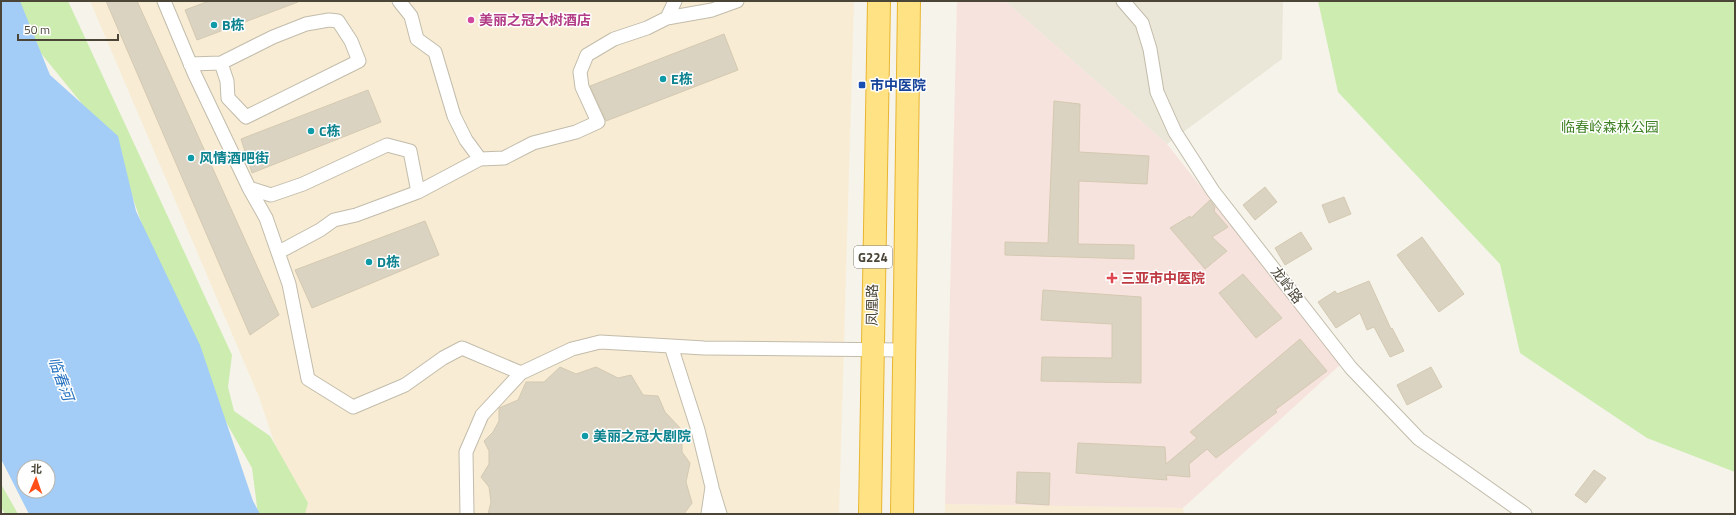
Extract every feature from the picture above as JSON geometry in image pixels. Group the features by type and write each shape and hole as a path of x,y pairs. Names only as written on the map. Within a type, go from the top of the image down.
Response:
{"highway":[{"name":"凤凰路","path":"870,514 871,351 879,1"},
{"name":"G224","path":"902,514 903,350 910,1"}],"street":[{"path":"164,1 190,64 249,188 266,218 279,252 294,305 308,379 353,407 405,386 443,358 462,348 521,373"},
{"path":"399,1 411,16 417,39 435,52 454,116 466,140 480,159"},
{"path":"667,18 675,1"},
{"path":"279,252 320,230 334,220 356,215 418,192 480,159 504,158 533,143 576,132 598,122 582,87 580,72 587,55 614,40 647,28 667,18 712,10 737,1"},
{"name":"龙岭路","path":"1123,1 1142,24 1150,49 1157,92 1175,132 1213,190 1346,362 1419,439 1525,514"},
{"path":"190,64 221,63 286,32 306,24 328,20 338,21 351,41 359,60 246,117 228,98 227,81 221,63"},
{"path":"249,188 271,195 304,184 387,145 410,151 418,192"},
{"path":"467,514 466,452 482,416 521,373 572,349 600,342 704,348 871,351 903,350"},
{"path":"672,346 698,430 720,514"},
{"path":"708,514 712,487"}],"shaded area":[{"path":"90,1 854,1 839,514 298,514 259,397"},
{"name":"三亚市中医院","path":"957,1 1005,1 1167,144 1341,364 1183,508 945,504"},
{"path":"1005,1 1283,1 1282,59 1167,144"},
{"path":"945,504 1183,508 1184,514 945,514"}],"green space":[{"path":"15,1 68,1 232,355 228,387 234,411 270,436 308,503 305,514 258,514 252,468 204,383 159,274 114,143 35,46"},
{"name":"临春岭森林公园","path":"1318,1 1735,1 1735,472 1647,438 1520,353 1500,264 1338,92"},
{"path":"1,484 18,514 5,514 1,507"}],"water":[{"name":"临春河","path":"1,1 20,1 50,75 118,136 136,211 200,345 253,501 260,514 29,514 21,499 56,499 56,459 16,459 16,488 1,459"}],"building":[{"name":"风情酒吧街","path":"106,1 137,1 279,315 250,335"},
{"name":"B栋","path":"209,1 298,2 197,40 185,10"},
{"name":"E栋","path":"724,34 738,70 606,121 590,86"},
{"name":"C栋","path":"368,90 381,122 252,173 241,139"},
{"path":"1054,101 1080,104 1079,152 1149,156 1147,184 1079,181 1078,244 1134,245 1134,259 1005,255 1005,242 1048,243"},
{"path":"1265,187 1277,202 1255,220 1243,205"},
{"path":"1344,197 1351,214 1329,223 1322,205"},
{"path":"1210,200 1215,207 1214,211 1228,227 1212,237 1227,251 1205,269 1170,228 1190,216 1191,218"},
{"name":"D栋","path":"425,221 439,255 312,308 295,270"},
{"path":"1301,232 1312,249 1285,265 1275,248"},
{"path":"1422,237 1464,294 1439,312 1397,255"},
{"path":"1243,274 1282,318 1256,338 1219,293"},
{"path":"1369,281 1391,329 1392,328 1404,351 1390,357 1374,327 1367,330 1360,313 1336,328 1318,302 1335,291 1337,294"},
{"path":"1043,290 1141,297 1141,383 1041,381 1042,357 1112,358 1112,324 1041,320"},
{"path":"1300,339 1327,371 1275,410 1277,412 1216,458 1207,449 1189,464 1190,477 1166,475 1167,480 1076,473 1078,443 1165,447 1166,464 1197,438 1190,432"},
{"name":"美丽之冠大剧院","path":"560,367 576,374 596,367 618,378 631,375 643,395 658,396 665,412 682,430 682,452 690,463 686,482 692,503 684,514 488,514 491,502 489,487 481,477 489,464 489,451 484,441 493,432 499,421 499,408 518,400 526,382 544,382"},
{"path":"1431,367 1442,387 1407,405 1397,385"},
{"path":"1594,470 1606,478 1586,503 1575,495"},
{"path":"1017,472 1050,473 1049,505 1016,503"}],"place":[{"name":"美丽之冠大树酒店","path":"471,20"},
{"name":"B栋","path":"214,25"},
{"name":"E栋","path":"663,79"},
{"name":"市中医院","path":"862,85"},
{"name":"C栋","path":"311,131"},
{"name":"风情酒吧街","path":"191,158"},
{"name":"D栋","path":"369,262"},
{"name":"三亚市中医院","path":"1112,278"},
{"name":"美丽之冠大剧院","path":"585,436"}]}
